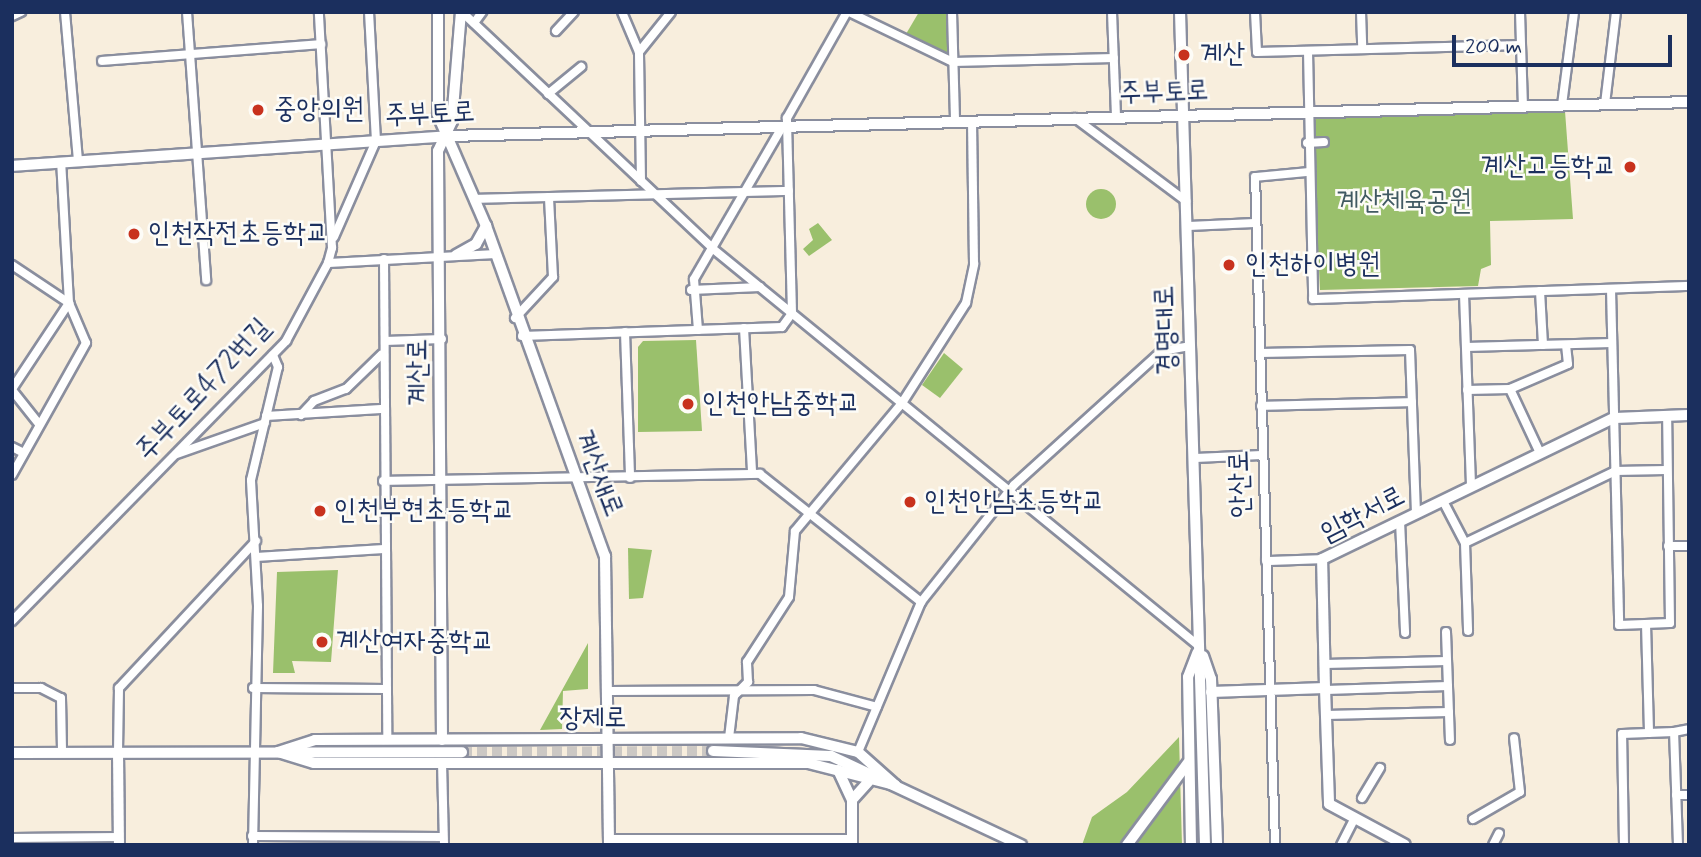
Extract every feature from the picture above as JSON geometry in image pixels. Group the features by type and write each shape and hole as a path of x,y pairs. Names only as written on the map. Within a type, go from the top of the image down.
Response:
{"main road":[{"name":"주부토로","path":"12,166 450,136 1689,102"},
{"path":"456,255 476,244 486,226"},
{"path":"693,764 689,745 711,738"},
{"name":"장제로","path":"278,752 316,740 819,740 858,752 895,785"},
{"path":"486,740 496,749 486,761"},
{"name":"장제로","path":"713,751 809,751 895,785 1016,843"},
{"name":"장제로","path":"278,752 314,763 808,763 838,770 868,782 895,785"},
{"name":"장제로","path":"12,753 462,752"},
{"path":"1127,845 1188,763"}],"street":[{"path":"12,16 21,12"},
{"path":"65,12 78,161"},
{"path":"187,12 206,280"},
{"name":"주부토로472번길","path":"12,621 274,355 328,263 332,244 319,12"},
{"path":"332,244 376,141 369,12"},
{"path":"438,12 438,115 450,136"},
{"path":"450,136 462,12"},
{"path":"462,12 712,248 1199,646"},
{"path":"474,23 482,12"},
{"path":"556,31 574,12"},
{"path":"639,52 671,12"},
{"path":"698,330 691,290 712,248 848,12 953,62 1114,58"},
{"path":"952,12 954,122"},
{"path":"1112,12 1116,117"},
{"name":"경명대로","path":"1180,12 1205,845"},
{"path":"1255,12 1257,52 1521,44"},
{"path":"1361,12 1362,49"},
{"path":"1520,12 1523,106"},
{"path":"1562,105 1574,12"},
{"path":"1605,104 1616,12"},
{"path":"624,13 639,52 641,181"},
{"path":"103,61 321,44"},
{"path":"1308,51 1307,143 1313,299 1689,286"},
{"path":"548,94 581,67"},
{"path":"1075,118 1186,201"},
{"path":"729,738 734,696 748,682 747,663 789,597 795,531 902,403 971,287 972,121"},
{"path":"522,336 782,327 792,313 789,191 784,127"},
{"name":"계산새로","path":"450,136 486,226 492,254 608,573 609,842"},
{"name":"계산로","path":"442,740 442,255 438,151 450,136"},
{"path":"1307,143 1324,142"},
{"path":"12,475 86,343 69,303 61,162"},
{"name":"안산로","path":"1275,845 1255,177 1308,172"},
{"path":"475,199 789,191"},
{"path":"515,318 553,277 550,197"},
{"path":"1187,226 1256,223"},
{"path":"328,263 492,254"},
{"path":"301,415 314,401 346,389 380,355 386,341 384,260"},
{"path":"12,264 69,303"},
{"path":"691,290 760,287"},
{"path":"1611,289 1619,625 1670,623 1667,416"},
{"path":"1540,291 1547,345"},
{"path":"1464,294 1471,487"},
{"path":"39,424 12,389 69,303"},
{"path":"744,328 752,473"},
{"path":"625,332 630,478"},
{"path":"386,341 442,339"},
{"path":"1466,347 1612,343"},
{"path":"1467,390 1510,389 1567,364 1566,345"},
{"path":"858,752 921,602 1012,493 1162,351 1190,346"},
{"path":"1260,353 1410,350 1416,513"},
{"path":"274,355 278,367 251,480 256,541 253,840 444,841 442,762"},
{"path":"380,355 387,740"},
{"path":"1510,389 1540,453"},
{"path":"1261,406 1412,402"},
{"path":"177,454 265,419 382,409"},
{"name":"임학서로","path":"1355,818 1329,804 1322,559 1614,418 1689,415"},
{"path":"12,447 23,453"},
{"path":"1194,458 1263,455"},
{"path":"1465,543 1615,471 1666,470"},
{"path":"383,481 630,478 752,473 921,602"},
{"path":"1443,501 1465,543 1468,631"},
{"path":"1400,521 1405,633"},
{"path":"12,838 119,841 119,688 256,541"},
{"path":"1668,546 1689,546"},
{"path":"256,557 384,549"},
{"path":"1266,561 1322,559"},
{"path":"1647,624 1649,733"},
{"path":"1446,632 1450,740"},
{"name":"경명대로","path":"1199,646 1211,692 1217,845"},
{"name":"경명대로","path":"1191,845 1188,677 1199,646"},
{"path":"1325,664 1447,661"},
{"path":"1211,692 1448,687"},
{"path":"12,688 41,688 61,698 62,752"},
{"path":"253,688 386,689"},
{"path":"609,691 830,691 877,706"},
{"path":"1326,715 1449,712"},
{"path":"1624,845 1622,734 1689,729"},
{"path":"1674,732 1678,845"},
{"path":"1473,819 1520,792 1514,738"},
{"path":"1362,798 1380,768"},
{"path":"609,842 852,842 852,800 838,770"},
{"path":"852,800 868,782"},
{"path":"1676,796 1689,795"},
{"path":"1341,845 1355,818 1405,845"},
{"path":"1493,845 1499,833"}],"green space":[{"path":"919,12 947,12 949,55 906,34"},
{"name":"계산체육공원","path":"1565,111 1573,219 1490,221 1491,265 1481,269 1478,286 1320,290 1312,124 1317,118"},
{"path":"1101,189 1112,193 1116,204 1112,215 1101,219 1090,215 1086,204 1090,193"},
{"path":"818,223 832,240 809,256 803,249 813,240 809,229"},
{"path":"696,340 702,431 638,432 638,347 643,341"},
{"path":"944,353 963,369 940,398 922,385"},
{"path":"628,548 652,550 643,598 629,599"},
{"path":"338,570 331,662 292,661 295,673 273,673 277,572"},
{"path":"588,643 588,689 563,691 562,729 540,730"},
{"path":"1179,737 1182,845 1082,845 1092,817 1127,792"}],"tunnel":[{"path":"462,752 713,751"}],"place":[{"name":"계산","path":"1184,55"},
{"name":"중앙의원","path":"258,110"},
{"name":"계산고등학교","path":"1630,167"},
{"name":"인천작전초등학교","path":"134,234"},
{"name":"인천하이병원","path":"1229,265"},
{"name":"인천안남중학교","path":"688,404"},
{"name":"인천안남초등학교","path":"910,502"},
{"name":"인천부현초등학교","path":"320,511"},
{"name":"계산여자중학교","path":"322,642"}]}
